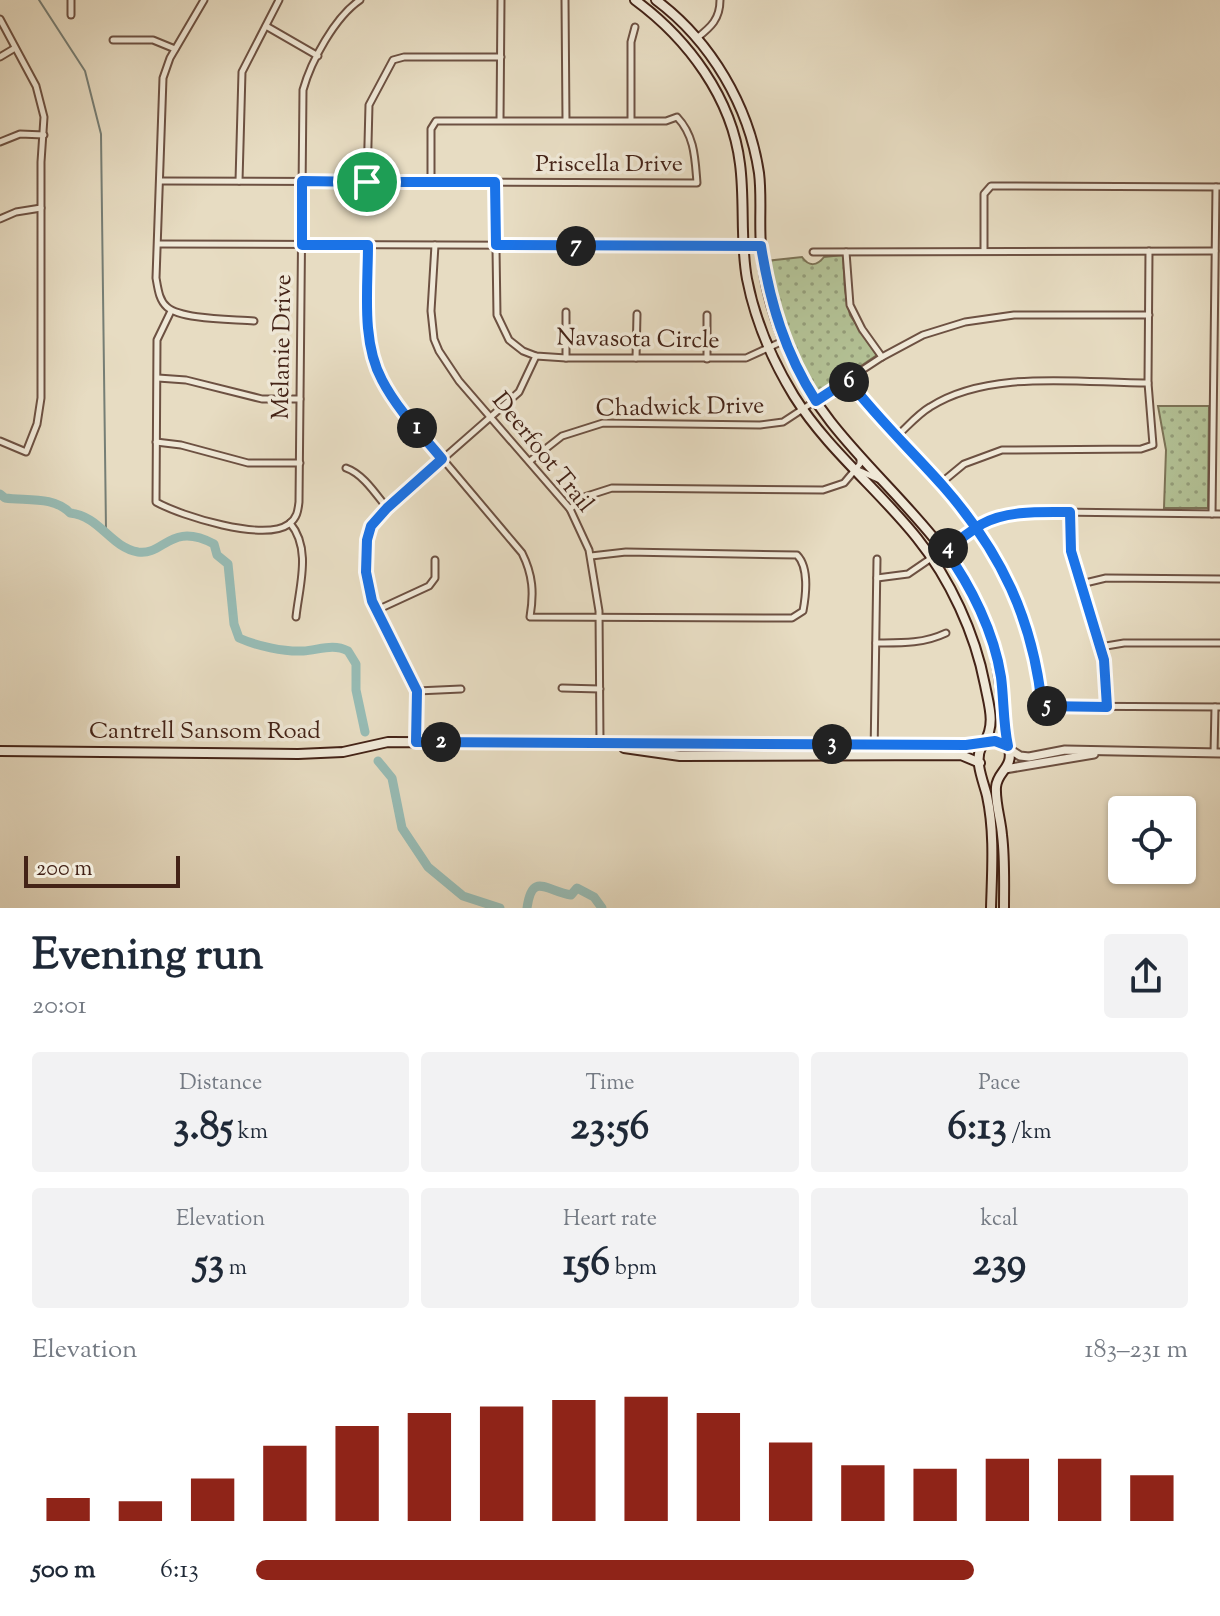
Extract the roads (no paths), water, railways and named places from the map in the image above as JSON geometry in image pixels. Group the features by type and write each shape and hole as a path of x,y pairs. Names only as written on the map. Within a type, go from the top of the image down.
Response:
{"main road":[{"path":"635,0 676,35 697,61 720,99 733,132 740,162 747,278 769,348 817,430 932,557 959,609 983,673 992,726 979,752 991,822 991,908"},
{"path":"656,0 697,39 717,65 736,97 749,130 759,173 761,246 766,284 795,366 816,401 860,457 945,550 989,633 1001,676 1010,760 996,788 1003,837 1004,908"},
{"path":"984,744 998,741 1009,748"},
{"name":"Cantrell Sansom Road","path":"0,751 298,754 343,752 376,743 416,742 984,744"},
{"name":"Cantrell Sansom Road","path":"600,743 685,756 961,755 980,764"},
{"path":"685,744 685,756"},
{"path":"804,744 804,757"},
{"path":"980,764 990,771 1003,770"}],"street":[{"path":"71,0 71,15"},
{"path":"204,0 166,67 162,88 161,181 157,213 158,291 171,311 254,321"},
{"path":"239,181 242,72 279,0"},
{"name":"Melanie Drive","path":"290,523 297,515 299,502 303,90 309,70 347,9 360,0"},
{"path":"500,120 501,0"},
{"path":"697,39 715,22 720,0"},
{"path":"565,2 566,120"},
{"path":"0,19 44,110 41,398 35,430 26,452 0,441"},
{"path":"266,26 318,56"},
{"path":"431,182 433,123 436,121 631,120 631,42 635,27"},
{"path":"113,40 153,40 175,49"},
{"path":"0,57 15,48"},
{"path":"367,182 369,105 393,60 404,57 501,57"},
{"name":"Priscella Drive","path":"161,181 697,183 695,152 686,126 677,117 666,121 631,120"},
{"path":"0,142 20,134 44,135"},
{"name":"Navasota Circle","path":"495,182 497,315 515,346 536,356 707,359 746,358 784,341"},
{"path":"984,250 984,194 991,186 1218,187 1215,251 1216,450 1212,514"},
{"path":"0,219 16,212 41,208"},
{"path":"158,244 761,246"},
{"path":"368,245 368,314 376,366 388,391 522,553 532,577 534,596 530,617 792,618 803,611 805,588 802,561 790,553 626,552 591,556"},
{"name":"Deerfoot Trail","path":"435,245 431,283 434,339 444,360 570,509 591,556 599,616 600,743"},
{"path":"941,483 964,464 1002,450 1141,449 1153,445 1148,383 1149,251"},
{"path":"813,252 1215,251"},
{"path":"846,252 850,305 882,357"},
{"path":"171,311 157,340 156,502 169,510 238,528 279,528 290,523 296,530 303,552 296,617"},
{"path":"566,312 566,358"},
{"path":"636,358 637,314"},
{"path":"707,315 707,359"},
{"name":"Chadwick Drive","path":"530,461 562,436 592,425 776,424 803,410 882,357 923,335 965,322 1014,315 1149,315"},
{"path":"416,742 417,691 377,610 366,572 367,540 371,526 387,508 519,392 536,356"},
{"path":"158,378 186,380 262,399 300,399"},
{"path":"848,380 941,483 976,528 1006,575 1027,625 1042,706 1217,707 1217,753 1065,750 1029,757 1020,756 1009,748"},
{"path":"897,436 928,408 954,394 988,384 1148,383"},
{"path":"156,442 181,445 248,463 300,463"},
{"path":"570,509 584,497 612,488 823,490 844,483 860,464 860,457"},
{"path":"346,468 353,470 371,487 387,508"},
{"path":"854,469 886,484"},
{"path":"1070,512 1071,551 1104,660 1107,707"},
{"path":"877,578 908,574 976,528 1009,514 1220,514"},
{"path":"874,757 877,559"},
{"path":"377,610 429,586 435,578 435,560"},
{"path":"1081,584 1106,578 1220,579"},
{"path":"876,643 932,640 946,633"},
{"path":"1100,647 1124,643 1220,643"},
{"path":"562,688 600,689"},
{"path":"417,691 461,689"},
{"path":"1003,770 1108,752"}],"waterway":[{"path":"39,0 85,71 101,134 106,530"},
{"path":"0,494 5,498 56,504 89,520 120,544 138,552 155,549 177,537 199,538 214,544 217,555 228,564 234,624 239,638 288,651 331,647 348,651 356,664 356,690 365,732"},
{"path":"378,761 392,778 402,828 428,867 463,896 500,908"},
{"path":"527,908 532,890 541,886 571,895 577,888 594,897 602,908"}]}
